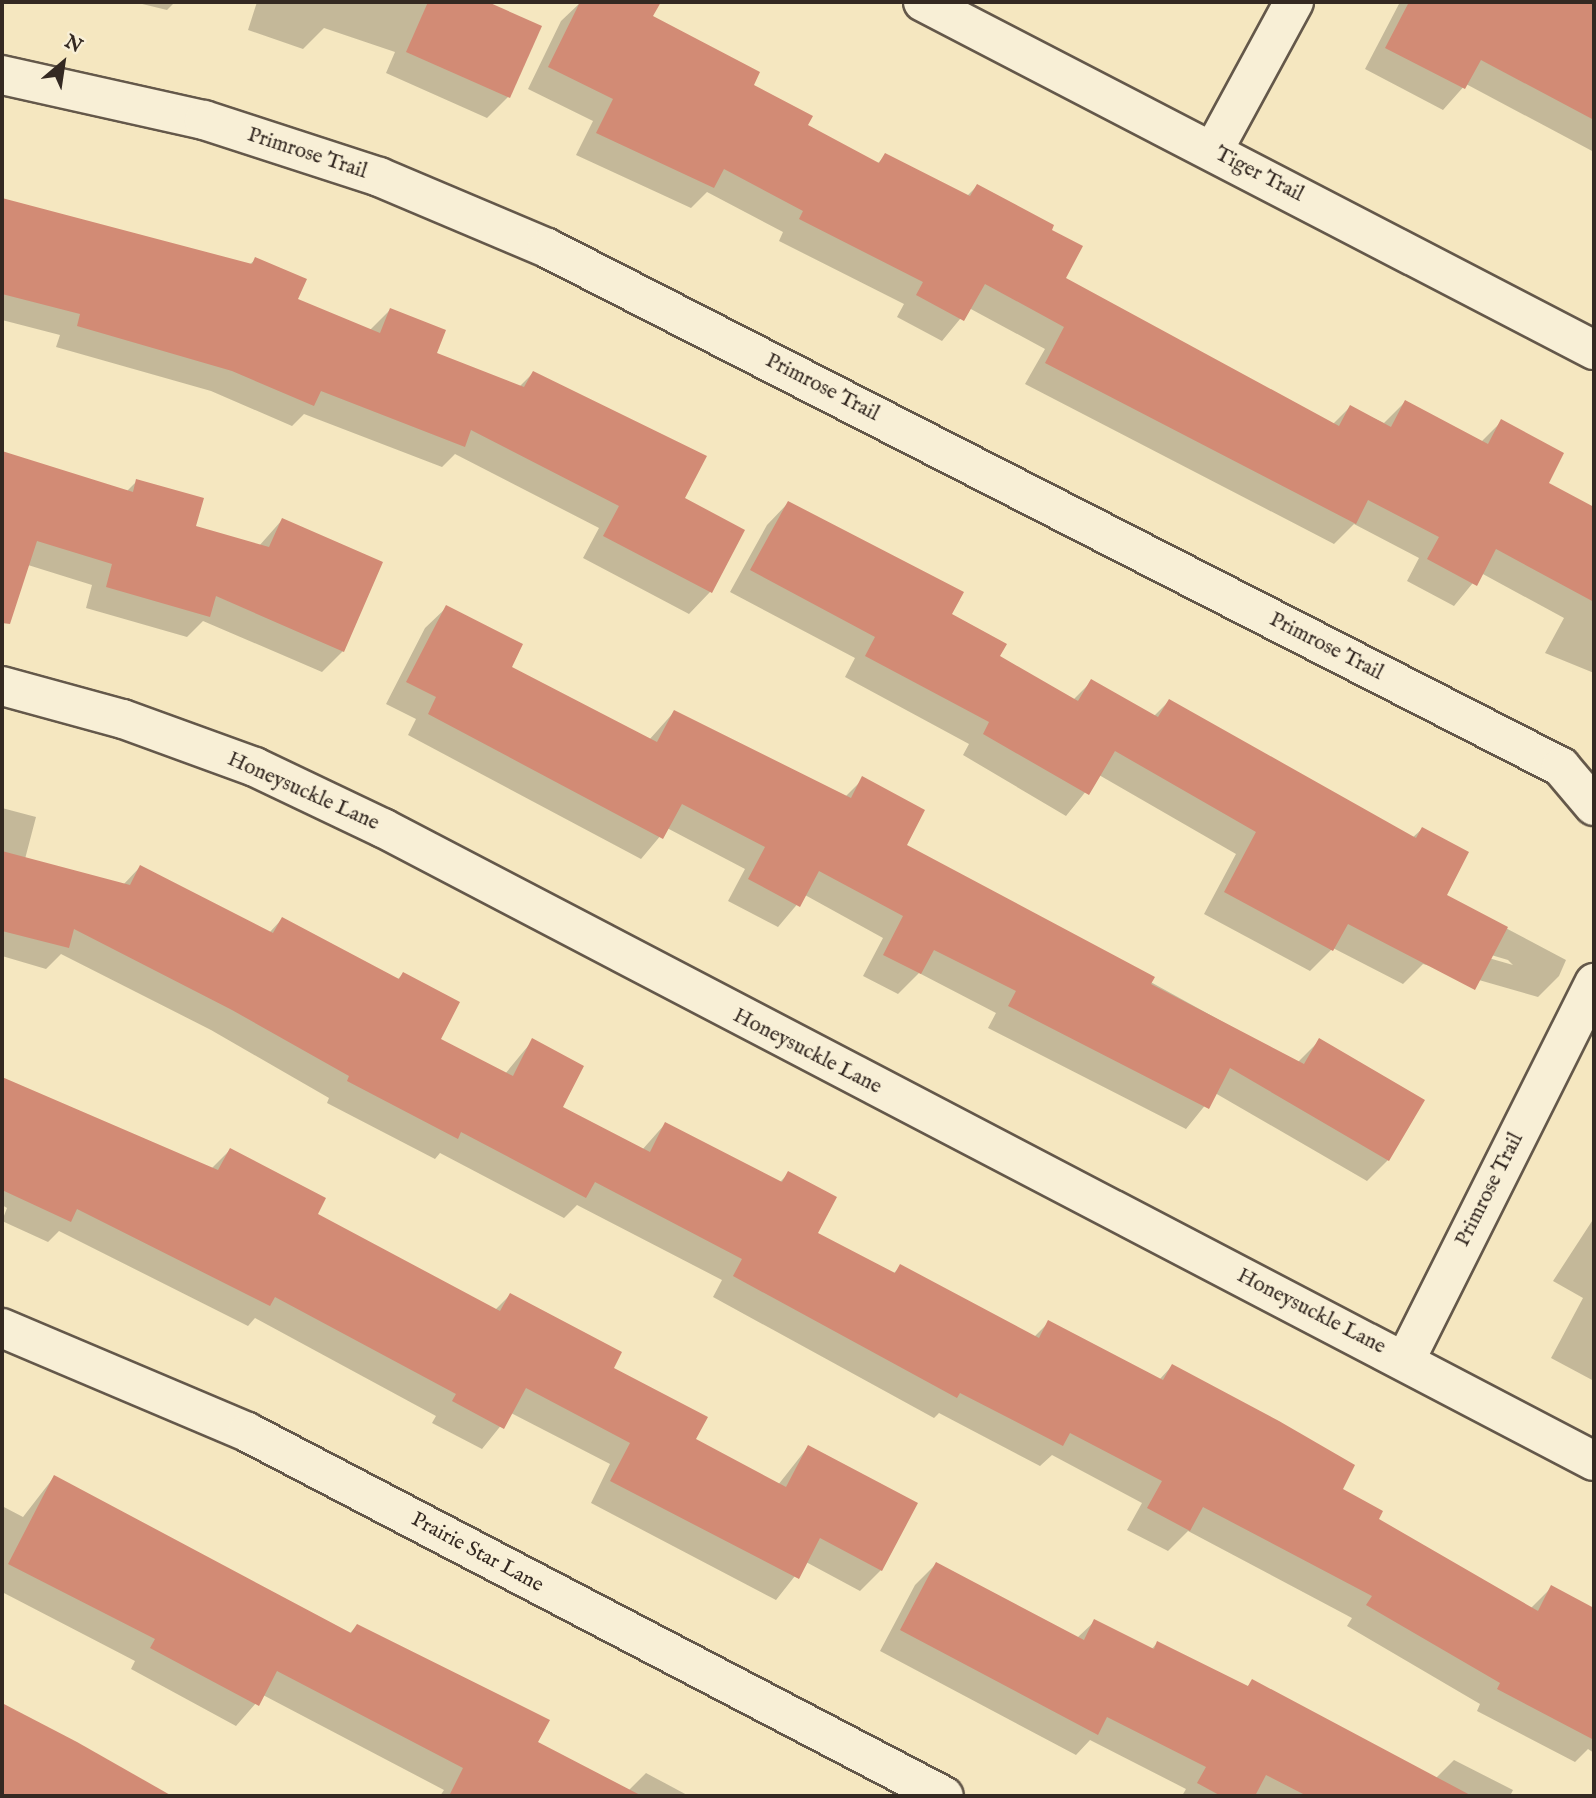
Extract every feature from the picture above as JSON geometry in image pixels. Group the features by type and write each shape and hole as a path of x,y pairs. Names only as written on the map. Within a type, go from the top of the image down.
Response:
{"street":[{"name":"Tiger Trail","path":"923,2 1594,349"},
{"path":"1213,152 1294,2"},
{"name":"Primrose Trail","path":"2,75 204,120 379,177 547,248 1561,767 1594,806"},
{"name":"Honeysuckle Lane","path":"2,686 123,719 256,767 383,828 1594,1461"},
{"name":"Primrose Trail","path":"1405,1361 1594,983"},
{"name":"Prairie Star Lane","path":"2,1328 247,1433 944,1796"}],"building":[{"path":"428,2 488,2 542,26 510,98 406,52"},
{"path":"580,2 661,2 653,16 760,72 754,85 813,116 808,125 879,163 885,153 970,196 977,184 1054,225 1052,230 1083,246 1066,278 1339,426 1350,405 1391,427 1405,400 1488,444 1501,419 1564,453 1549,483 1594,507 1594,602 1496,549 1477,586 1427,559 1439,537 1368,500 1356,524 1045,363 1064,327 985,284 964,321 916,295 923,282 799,219 803,211 724,169 714,188 596,133 613,99 548,67"},
{"path":"1409,2 1594,2 1594,120 1481,60 1465,89 1385,48"},
{"path":"2,198 252,264 255,257 307,279 298,299 380,333 390,308 446,330 437,353 524,387 533,371 707,456 685,498 745,530 712,593 603,536 619,506 471,430 465,447 321,391 314,406 232,371 77,326 80,314 2,294"},
{"path":"2,451 133,492 136,479 204,498 196,526 269,547 282,518 383,562 344,652 216,596 210,617 106,587 112,564 37,541 10,624 2,623"},
{"path":"788,501 964,592 952,614 1007,644 1000,656 1078,701 1091,679 1158,717 1169,699 1416,838 1422,827 1469,852 1447,895 1508,927 1475,990 1348,924 1333,951 1224,892 1256,832 1115,751 1089,795 983,734 989,722 865,656 875,637 750,570"},
{"path":"446,605 523,644 512,667 657,742 674,710 851,798 862,776 925,810 907,845 1155,977 1151,984 1304,1064 1319,1038 1425,1100 1389,1161 1230,1068 1209,1109 1008,1006 1016,991 934,950 921,974 883,955 903,916 819,871 800,907 748,879 765,847 682,804 663,839 428,714 436,697 406,682"},
{"path":"2,851 130,885 140,865 273,933 282,917 399,979 403,972 460,1002 441,1039 513,1076 532,1038 584,1066 563,1107 650,1152 665,1122 782,1182 788,1171 837,1197 818,1233 895,1273 900,1264 1039,1338 1048,1320 1163,1380 1172,1364 1279,1421 1355,1465 1343,1489 1383,1511 1379,1519 1538,1611 1551,1585 1594,1608 1594,1740 1497,1689 1500,1683 1366,1605 1372,1596 1203,1507 1190,1531 1147,1508 1162,1481 1070,1433 1063,1446 960,1393 957,1398 733,1276 742,1259 595,1182 586,1198 461,1132 458,1139 347,1081 349,1076 232,1010 74,929 69,948 2,931"},
{"path":"2,1077 218,1170 230,1148 326,1198 318,1214 500,1311 510,1293 622,1352 614,1368 708,1417 696,1439 786,1487 808,1445 918,1503 882,1571 820,1538 799,1579 610,1481 630,1443 526,1388 504,1429 452,1401 456,1394 275,1297 270,1306 77,1209 71,1222 2,1190"},
{"path":"54,1475 351,1633 357,1624 550,1720 538,1742 642,1796 449,1796 463,1768 277,1671 259,1706 150,1648 155,1639 8,1564"},
{"path":"936,1562 1084,1640 1094,1619 1154,1649 1157,1641 1248,1686 1252,1679 1472,1796 1307,1796 1266,1775 1255,1796 1221,1796 1197,1783 1206,1767 1107,1717 1098,1735 900,1630"},
{"path":"2,1703 77,1742 172,1796 2,1796"}]}
